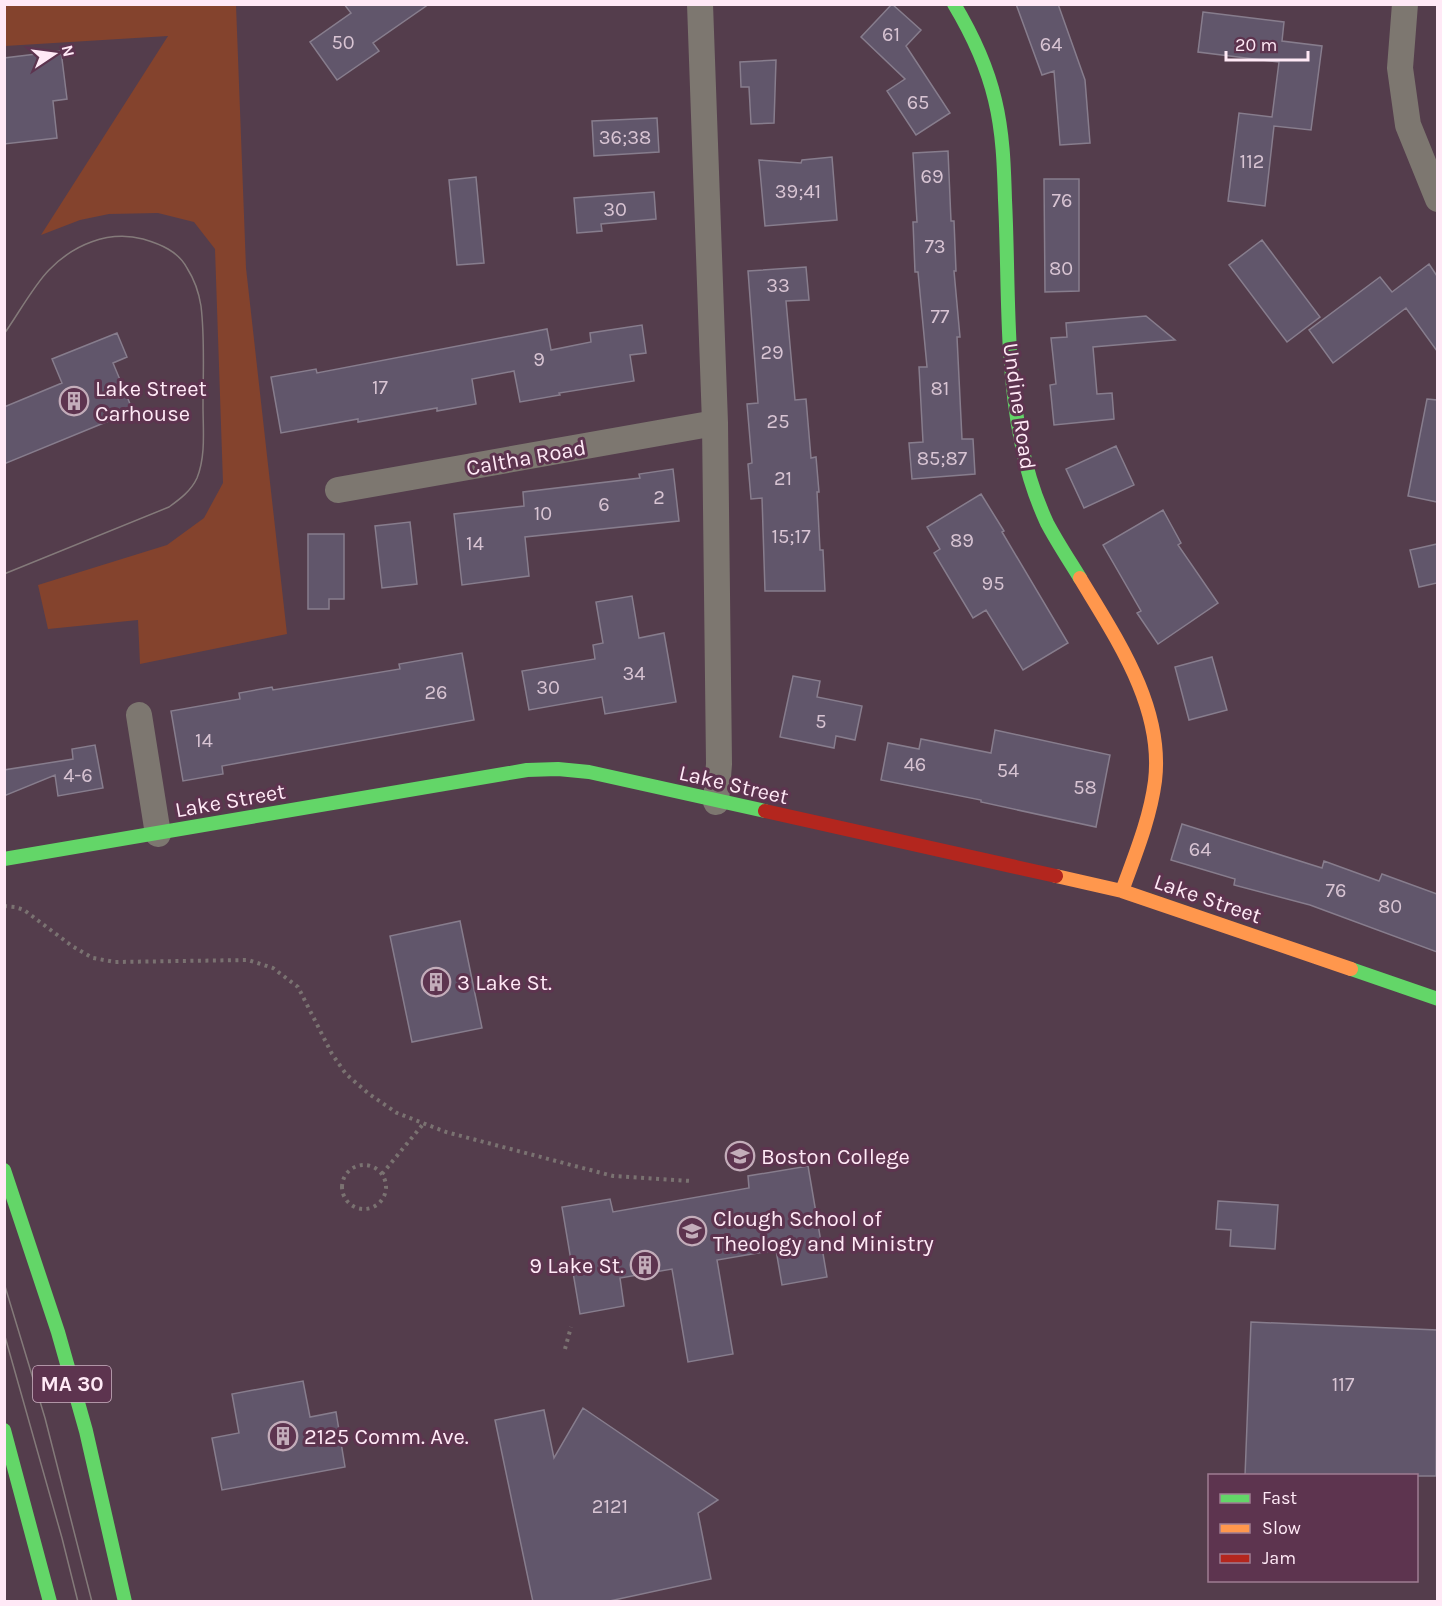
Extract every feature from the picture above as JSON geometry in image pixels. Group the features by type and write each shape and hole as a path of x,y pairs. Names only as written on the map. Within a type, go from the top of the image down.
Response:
{"street":[{"path":"700,4 715,423 719,752 716,802"},
{"name":"Undine Road","path":"954,4 983,61 995,98 1000,126 1010,344 1019,428 1028,471 1044,517 1125,656 1148,712 1155,742 1156,774 1152,804 1122,891"},
{"path":"1405,4 1400,68 1408,125 1437,199"},
{"name":"Caltha Road","path":"338,490 715,423"},
{"path":"139,715 158,834"},
{"name":"Lake Street","path":"4,859 526,770 558,769 589,772 1122,891 1437,999"},
{"name":"MA 30","path":"4,1170 61,1343 86,1431 125,1602"},
{"path":"4,1430 50,1602"}],"path":[{"path":"4,906 24,910 72,946 93,957 115,962 248,960 273,968 298,987 332,1054 346,1074 369,1094 397,1113 446,1132 613,1176 691,1181"},
{"path":"382,1174 423,1123"},
{"path":"370,1165 382,1174 386,1183 385,1195 379,1204 359,1209 346,1202 341,1189 344,1176 355,1166 370,1165"},
{"path":"565,1349 571,1327"}],"shaded area":[{"path":"5,4 236,5 246,268 287,634 140,664 138,620 48,629 38,585 167,545 204,518 223,483 215,249 194,222 158,213 109,214 80,220 41,235 168,36 5,46"}],"building":[{"path":"344,4 429,4 373,43 379,51 337,80 310,42 351,13"},
{"path":"892,4 921,30 906,46 950,113 916,135 887,91 905,79 861,37"},
{"path":"1016,4 1058,4 1085,80 1090,143 1060,145 1054,71 1042,75"},
{"path":"1203,12 1284,22 1282,41 1322,46 1311,130 1274,126 1265,206 1228,201 1239,113 1272,117 1279,62 1198,52"},
{"path":"61,51 67,99 53,101 57,138 4,144 4,58"},
{"path":"776,60 774,123 751,124 749,87 741,87 740,62"},
{"path":"657,118 659,152 594,156 592,121"},
{"path":"948,151 960,337 957,337 962,439 973,439 975,474 912,479 909,443 923,442 919,367 927,367 918,272 915,272 913,222 917,222 913,153"},
{"path":"832,157 837,220 765,226 759,160 801,163 802,160"},
{"path":"476,177 484,263 457,265 449,180"},
{"path":"1044,179 1079,179 1079,291 1045,292"},
{"path":"654,192 656,219 601,224 602,231 577,233 574,198"},
{"path":"1262,240 1320,317 1287,342 1229,265"},
{"path":"1429,264 1437,276 1437,351 1406,308 1333,363 1309,330 1380,277 1392,292"},
{"path":"806,267 809,300 786,301 795,400 806,399 811,458 816,457 820,550 823,550 825,591 765,591 762,498 751,499 748,464 752,463 747,404 758,403 748,271"},
{"path":"1146,316 1175,340 1093,347 1097,394 1112,393 1114,419 1054,425 1050,385 1056,384 1051,338 1067,337 1066,323"},
{"path":"642,325 646,353 630,355 634,381 520,402 514,371 472,379 476,404 437,411 437,408 358,422 358,419 281,433 271,377 316,369 317,373 547,329 551,350 591,342 590,333"},
{"name":"Lake Street Carhouse","path":"117,333 127,357 113,363 133,411 4,464 4,407 62,383 52,359"},
{"path":"1427,399 1437,400 1437,502 1408,496"},
{"path":"1116,446 1134,485 1084,508 1066,469"},
{"path":"673,469 679,521 525,537 529,576 462,585 454,514 524,506 523,492 640,478 639,474"},
{"path":"981,494 1068,643 1023,670 986,610 973,618 934,553 940,549 927,527"},
{"path":"1163,510 1181,543 1178,545 1218,603 1158,644 1137,613 1141,611 1103,545"},
{"path":"410,522 417,584 382,588 375,526"},
{"path":"308,534 344,534 344,599 329,599 329,609 308,609"},
{"path":"1437,544 1437,583 1419,587 1410,550"},
{"path":"632,596 639,638 664,633 676,702 605,714 602,697 529,710 522,671 595,659 593,645 603,643 596,602"},
{"path":"462,653 474,720 222,766 223,774 183,781 171,711 240,699 239,693 272,687 273,690 400,669 399,664"},
{"path":"1212,657 1227,710 1189,720 1175,667"},
{"path":"793,676 820,681 817,697 862,706 855,740 836,736 834,748 780,737"},
{"path":"995,730 1110,755 1096,827 981,802 981,800 881,780 888,743 919,749 921,739 991,753"},
{"path":"95,745 103,788 58,796 55,775 4,796 4,770 73,759 72,749"},
{"path":"1182,824 1322,868 1324,861 1379,881 1382,874 1437,894 1437,952 1310,905 1234,885 1235,879 1171,860"},
{"name":"3 Lake St.","path":"460,921 482,1028 412,1042 390,936"},
{"name":"9 Lake St.","path":"808,1166 827,1277 782,1285 776,1250 717,1260 733,1354 688,1362 672,1269 620,1278 624,1306 580,1314 562,1207 610,1199 613,1212 749,1188 748,1176"},
{"path":"1218,1201 1278,1205 1275,1249 1230,1246 1231,1230 1216,1229"},
{"path":"1251,1322 1437,1330 1436,1476 1418,1476 1418,1474 1245,1474"},
{"name":"2125 Comm. Ave.","path":"303,1381 310,1417 336,1412 345,1467 222,1490 212,1438 239,1433 232,1394"},
{"path":"583,1408 718,1500 698,1513 711,1579 605,1602 533,1602 495,1420 544,1410 554,1458"}],"tram line":[{"path":"4,334 37,284 58,261 92,242 104,238 130,237 143,239 168,249 179,257 187,268 198,291 200,301 204,356 203,452 197,478 188,491 169,507 4,574"},
{"path":"4,1283 45,1418 92,1602"},
{"path":"4,1333 78,1602"}],"traffic: fast":[{"path":"954,4 983,63 998,112 1003,150 1012,381 1023,451 1028,472 1047,523 1080,578"},
{"path":"4,859 527,770 558,769 589,772 765,811"},
{"path":"1351,969 1438,999"},
{"path":"4,1170 58,1332 86,1431 125,1602"},
{"path":"4,1430 50,1602"}],"traffic: slow":[{"path":"1080,578 1134,674 1145,700 1156,753 1155,781 1150,809 1122,891"},
{"path":"1056,876 1122,891 1351,969"}],"traffic: jam":[{"path":"765,811 1056,876"}],"place":[{"name":"Lake Street Carhouse","path":"74,401"},
{"name":"3 Lake St.","path":"436,982"},
{"name":"Boston College","path":"740,1156"},
{"name":"Clough School of Theology and Ministry","path":"692,1231"},
{"name":"9 Lake St.","path":"645,1265"},
{"name":"2125 Comm. Ave.","path":"283,1436"}]}
